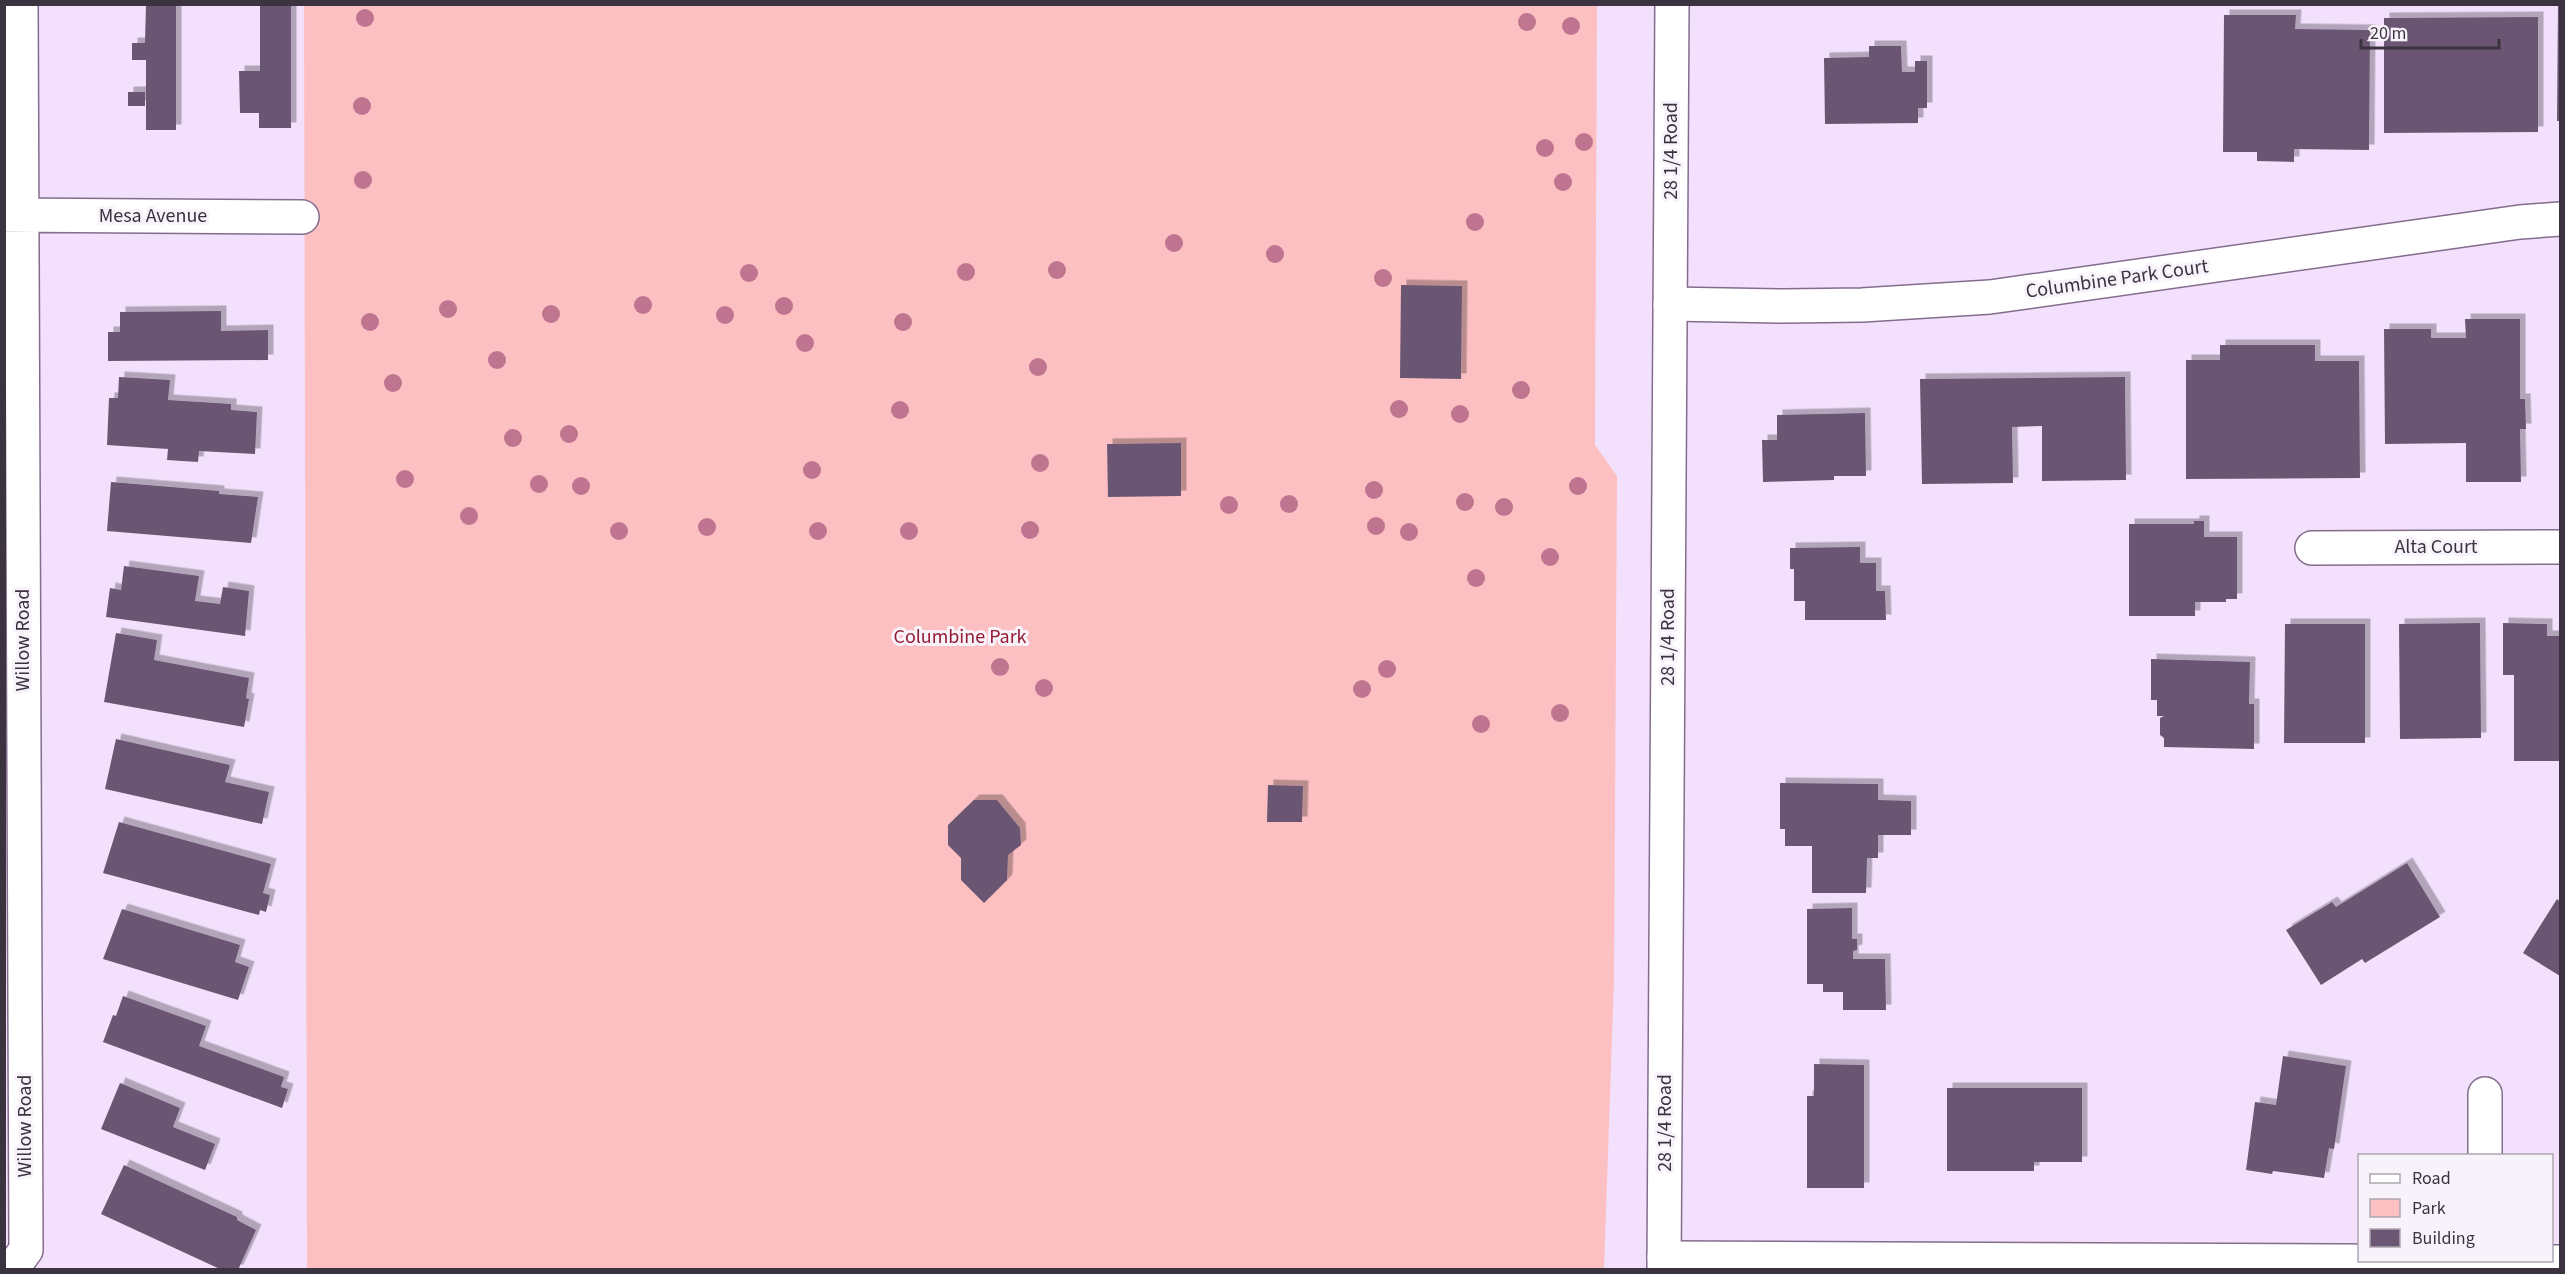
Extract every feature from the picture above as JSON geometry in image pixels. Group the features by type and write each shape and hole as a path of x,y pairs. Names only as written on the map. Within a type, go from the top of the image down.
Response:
{"street":[{"name":"Willow Road","path":"11,1269 26,1250 13,215 21,4"},
{"name":"28 1/4 Road","path":"1664,1264 1672,4"},
{"name":"Mesa Avenue","path":"13,215 302,216"},
{"name":"Columbine Park Court","path":"1670,304 1862,305 1990,297 2520,222 2560,219"},
{"name":"Alta Court","path":"2312,548 2560,547"},
{"path":"2485,1094 2485,1154"},
{"path":"1664,1264 2358,1261"}],"green space":[{"name":"Columbine Park","path":"304,5 1597,5 1595,445 1617,476 1614,980 1604,1269 307,1269"}],"building":[{"path":"146,4 176,4 176,130 146,130 146,60 132,60 132,43 145,43"},
{"path":"260,4 291,4 291,128 259,128 259,113 240,113 239,71 260,71"},
{"path":"2558,4 2560,4 2560,121 2557,121"},
{"path":"2224,15 2296,15 2295,29 2370,30 2369,150 2294,149 2294,162 2257,161 2257,152 2223,152"},
{"path":"2538,17 2538,132 2384,133 2384,18"},
{"path":"1869,46 1901,46 1902,72 1915,72 1915,61 1927,61 1927,108 1918,108 1918,123 1825,124 1824,58 1869,57"},
{"path":"128,92 145,92 145,106 128,106"},
{"path":"1401,285 1462,286 1461,379 1400,378"},
{"path":"221,311 221,331 268,330 268,360 108,361 108,332 120,332 120,312"},
{"path":"2465,319 2520,319 2520,399 2525,399 2526,429 2520,429 2521,482 2466,482 2466,443 2385,444 2384,329 2431,329 2431,338 2466,338"},
{"path":"2220,345 2315,345 2315,361 2359,361 2360,478 2186,479 2186,360 2220,360"},
{"path":"119,377 170,380 168,400 231,404 231,410 257,412 255,454 199,451 198,462 167,460 168,449 107,445 109,398 118,398"},
{"path":"2125,377 2126,480 2042,481 2042,426 2012,427 2013,483 1922,484 1920,379"},
{"path":"1865,413 1866,476 1834,476 1834,480 1763,482 1762,440 1777,440 1777,415"},
{"path":"1181,443 1181,496 1108,497 1107,444"},
{"path":"111,482 219,491 219,494 258,497 251,543 107,531"},
{"path":"2194,521 2204,521 2204,537 2237,537 2237,599 2226,599 2226,602 2195,602 2195,616 2129,616 2129,524 2194,524"},
{"path":"1860,547 1860,563 1876,563 1876,591 1885,591 1886,620 1805,620 1805,601 1794,601 1794,569 1790,569 1790,548"},
{"path":"124,566 199,576 195,601 220,604 223,587 249,591 245,636 106,617 110,588 121,590"},
{"path":"2480,623 2481,738 2400,739 2399,624"},
{"path":"2503,623 2547,624 2547,636 2560,636 2560,761 2514,761 2514,675 2503,675"},
{"path":"2285,624 2365,624 2365,743 2284,743"},
{"path":"116,633 157,640 154,660 249,678 246,698 249,699 244,727 104,702"},
{"path":"2151,659 2250,662 2249,704 2254,704 2254,749 2164,747 2164,738 2160,735 2160,718 2164,716 2157,716 2157,700 2151,700"},
{"path":"116,739 230,765 225,782 269,792 262,824 105,789"},
{"path":"1780,783 1878,784 1878,800 1911,801 1911,835 1878,835 1878,858 1867,858 1866,893 1812,893 1812,846 1785,846 1785,829 1780,829"},
{"path":"1268,785 1303,786 1302,822 1267,822"},
{"path":"974,800 997,800 1020,828 1021,845 1008,855 1007,880 984,903 961,880 961,858 948,845 948,825"},
{"path":"119,822 271,864 263,893 270,895 266,912 260,910 259,915 103,873"},
{"path":"2407,863 2440,917 2365,963 2362,959 2321,985 2286,930 2332,902 2336,907"},
{"path":"2557,899 2560,902 2560,976 2523,953"},
{"path":"1852,908 1852,939 1857,939 1857,950 1853,951 1853,959 1885,959 1886,1010 1843,1010 1843,992 1823,992 1823,984 1807,984 1807,909"},
{"path":"122,909 240,945 235,962 249,967 238,1000 103,959"},
{"path":"123,996 206,1026 199,1046 284,1077 281,1087 288,1089 282,1108 103,1042"},
{"path":"2283,1056 2346,1066 2334,1149 2329,1148 2324,1178 2246,1170 2255,1102 2276,1105"},
{"path":"1814,1064 1864,1065 1864,1188 1807,1188 1807,1096 1814,1096"},
{"path":"120,1083 180,1108 173,1127 215,1144 205,1170 101,1129"},
{"path":"1947,1088 2082,1088 2082,1162 2034,1162 2034,1171 1947,1171"},
{"path":"124,1165 237,1217 237,1220 256,1230 238,1270 222,1270 101,1214"}]}
